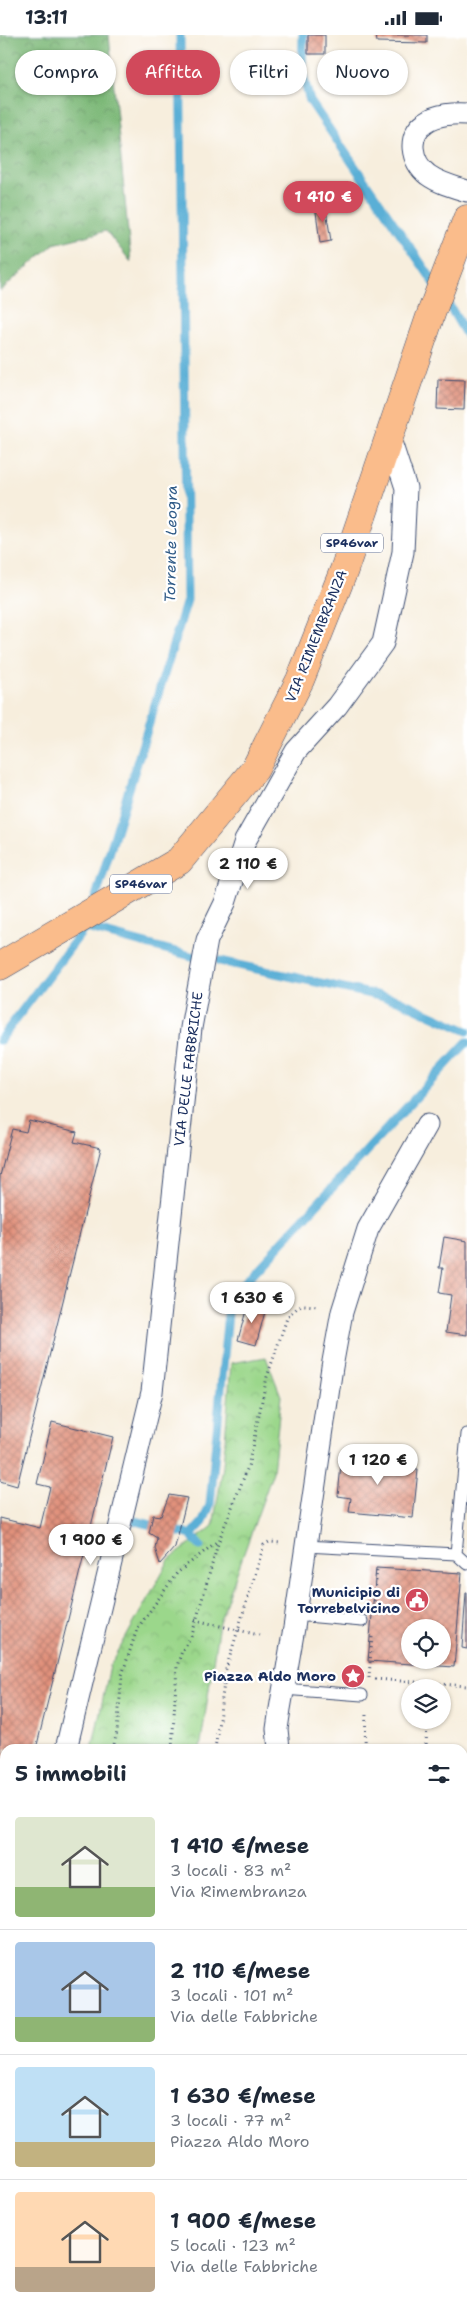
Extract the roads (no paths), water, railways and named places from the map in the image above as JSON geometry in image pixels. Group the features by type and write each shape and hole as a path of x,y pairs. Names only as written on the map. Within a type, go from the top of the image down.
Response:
{"main road":[{"name":"VIA RIMEMBRANZA","path":"0,966 178,861 255,769 300,680 344,570 432,311 467,219"}],"street":[{"path":"467,114 453,113 426,122 415,135 412,149 417,162 427,175 467,191"},
{"name":"VIA DELLE FABBRICHE","path":"67,1744 152,1392 191,1029 207,940 226,903 245,841 296,751 337,706 384,643 403,552 406,488 389,436"},
{"path":"278,1744 277,1729 342,1312 368,1229 427,1125"}],"lane":[{"path":"456,1554 467,1434"},
{"path":"305,1545 456,1554 467,1563"},
{"path":"296,1615 362,1621"},
{"path":"283,1689 366,1695"}],"waterway":[{"name":"Torrente Leogra","path":"94,903 187,600 180,35"},
{"path":"303,35 302,72 310,101 446,300 467,336"},
{"name":"Torrente Leogra","path":"0,1040 87,925"},
{"path":"86,928 195,957"},
{"path":"220,961 398,1000 467,1031"},
{"path":"191,1535 203,1522 210,1505 228,1313 234,1294 467,1042"},
{"path":"136,1521 191,1535 200,1546"}],"place":[{"name":"Municipio di Torrebelvicino","path":"417,1600"},
{"name":"Piazza Aldo Moro","path":"353,1676"}]}
